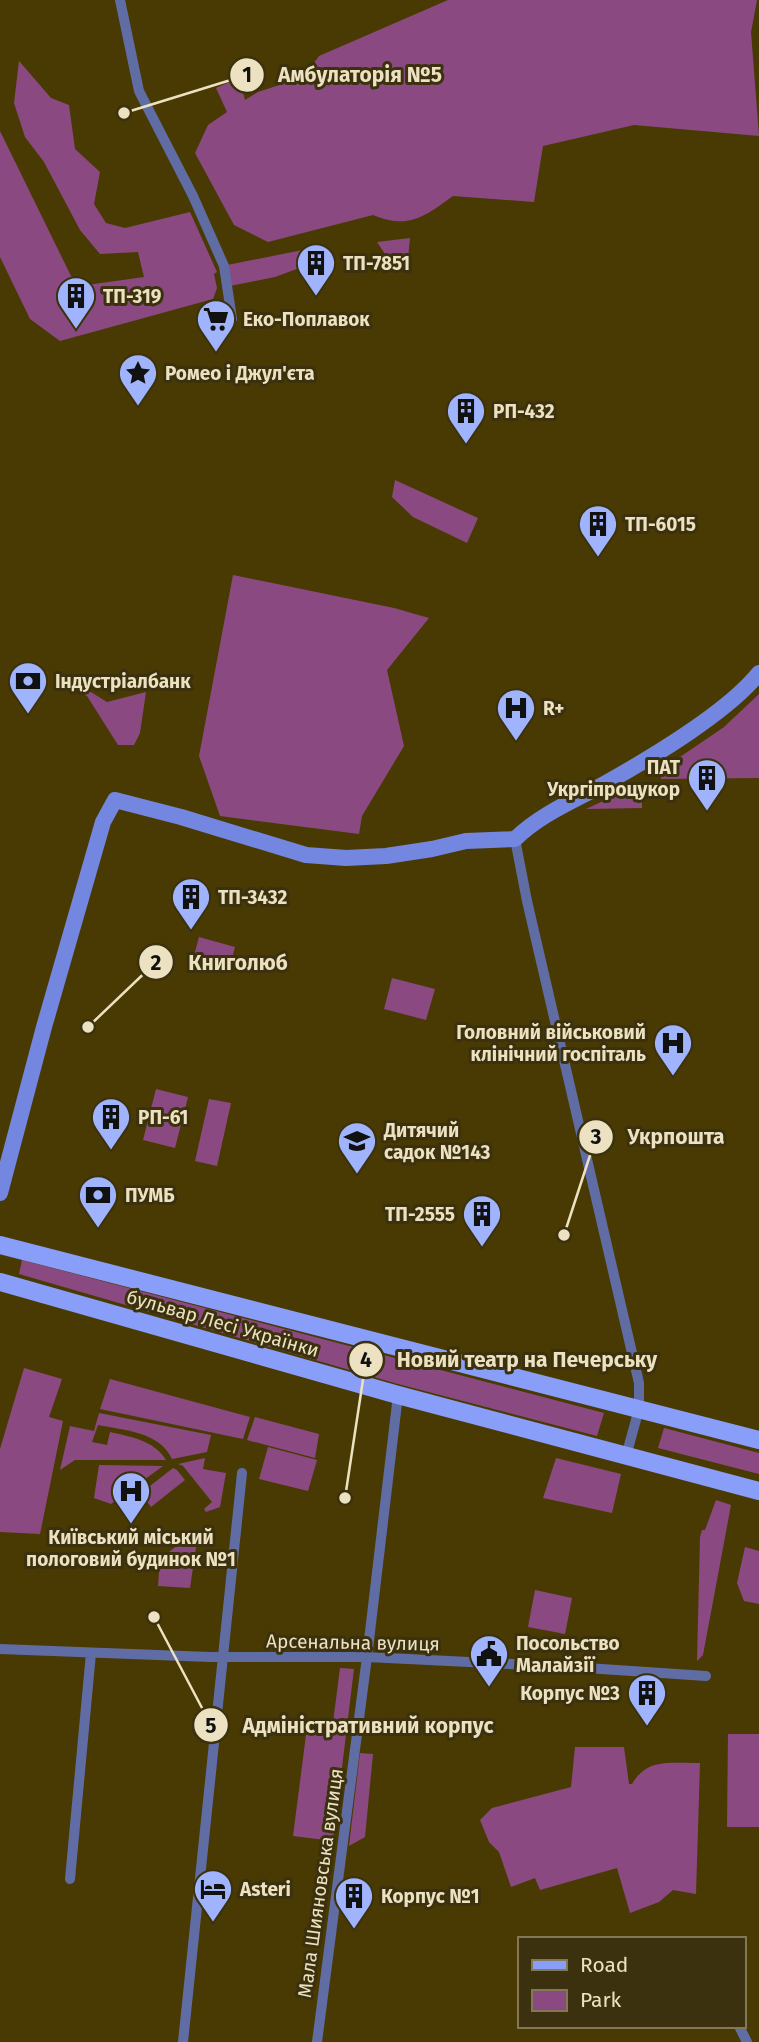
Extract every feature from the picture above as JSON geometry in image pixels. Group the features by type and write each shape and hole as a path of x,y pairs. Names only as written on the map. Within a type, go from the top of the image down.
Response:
{"main road":[{"path":"0,1193 103,822 115,800 306,855 346,858 386,856 466,841 515,839 531,823 550,811 664,748 727,703 759,673"},
{"name":"бульвар Лесі Українки","path":"0,1245 759,1440"},
{"name":"бульвар Лесі Українки","path":"0,1282 398,1395 759,1491"}],"street":[{"path":"120,0 139,91 193,196 224,265 232,319"},
{"path":"515,839 639,1383 639,1409 626,1456"},
{"name":"Мала Шияновська вулиця","path":"317,2042 398,1395"},
{"path":"183,2042 242,1473"},
{"name":"Арсенальна вулиця","path":"0,1649 223,1657 367,1657 706,1676"},
{"path":"70,1879 91,1653"}],"green space":[{"path":"448,0 757,0 751,32 759,136 634,125 543,146 534,202 453,196 416,219 397,221 373,215 268,242 234,225 195,153 208,125 227,112 216,88 239,78 245,100 258,92 304,77 319,56"},
{"path":"19,61 51,98 69,105 75,149 100,172 94,204 106,223 125,228 190,212 217,272 214,274 217,288 213,299 60,341 30,319 0,257 0,131 71,276 87,285 144,277 138,252 100,254 80,230 44,162 25,137 14,103"},
{"path":"410,238 407,268 397,272 377,242"},
{"path":"323,246 321,260 275,277 230,286 227,265"},
{"path":"395,480 478,518 467,543 413,517 392,497"},
{"path":"233,575 394,608 429,618 387,670 404,746 362,816 359,834 220,816 199,756"},
{"path":"78,684 107,702 146,692 140,733 134,745 118,745 87,696 80,693"},
{"path":"759,694 759,778 661,779 661,770 724,727"},
{"path":"642,783 642,808 586,809"},
{"path":"199,937 235,947 228,973 192,963"},
{"path":"392,978 435,989 426,1020 384,1009"},
{"path":"156,1089 188,1097 175,1148 143,1140"},
{"path":"209,1099 231,1103 217,1166 195,1161"},
{"path":"22,1260 604,1413 597,1436 398,1384 19,1274"},
{"path":"24,1368 62,1379 49,1417 63,1421 40,1534 0,1532 0,1449"},
{"path":"110,1379 250,1417 243,1439 100,1409"},
{"path":"99,1413 211,1435 207,1452 172,1459 159,1443 150,1438 98,1425 92,1442 107,1445 110,1432 149,1444 166,1460 75,1460 60,1470 70,1426 94,1431"},
{"path":"255,1417 319,1434 315,1458 247,1440"},
{"path":"664,1428 759,1453 759,1474 658,1448"},
{"path":"268,1447 317,1460 308,1491 259,1479"},
{"path":"205,1458 203,1469 226,1473 220,1507 206,1512 204,1509 212,1502 183,1466 178,1464"},
{"path":"556,1458 621,1474 612,1513 543,1498"},
{"path":"99,1465 163,1466 111,1504 94,1498"},
{"path":"173,1468 185,1480 151,1507 141,1493"},
{"path":"716,1500 731,1505 703,1655 697,1661 700,1537"},
{"path":"193,1533 198,1534 190,1588 158,1586 160,1559"},
{"path":"745,1547 759,1551 759,1604 744,1601 737,1583"},
{"path":"535,1590 572,1598 565,1634 528,1627"},
{"path":"340,1668 354,1669 333,1841 293,1836 307,1727 332,1730"},
{"path":"728,1734 759,1734 759,1827 727,1827"},
{"path":"575,1747 624,1747 629,1784 645,1769 653,1766 700,1763 696,1894 673,1890 659,1902 630,1913 617,1868 540,1890 535,1878 511,1887 499,1852 489,1842 480,1820 492,1808 571,1787"},
{"path":"360,1753 373,1754 365,1837 349,1846"}],"place":[{"name":"Амбулаторія №5","path":"124,113"},
{"name":"ТП-7851","path":"316,297"},
{"name":"ТП-319","path":"76,330"},
{"name":"Еко-Поплавок","path":"216,353"},
{"name":"Ромео і Джул'єта","path":"138,407"},
{"name":"РП-432","path":"466,445"},
{"name":"ТП-6015","path":"598,558"},
{"name":"Індустріалбанк","path":"28,715"},
{"name":"R+","path":"516,742"},
{"name":"ПАТ Укргіпроцукор","path":"707,812"},
{"name":"ТП-3432","path":"191,931"},
{"name":"Книголюб","path":"88,1027"},
{"name":"Головний військовий клінічний госпіталь","path":"673,1077"},
{"name":"РП-61","path":"111,1151"},
{"name":"Дитячий садок №143","path":"357,1175"},
{"name":"ПУМБ","path":"98,1229"},
{"name":"Укрпошта","path":"564,1235"},
{"name":"ТП-2555","path":"482,1248"},
{"name":"Новий театр на Печерську","path":"345,1498"},
{"name":"Київський міський пологовий будинок №1","path":"131,1525"},
{"name":"Адміністративний корпус","path":"154,1617"},
{"name":"Посольство Малайзії","path":"489,1688"},
{"name":"Корпус №3","path":"647,1727"},
{"name":"Asteri","path":"213,1923"},
{"name":"Корпус №1","path":"354,1930"}]}
